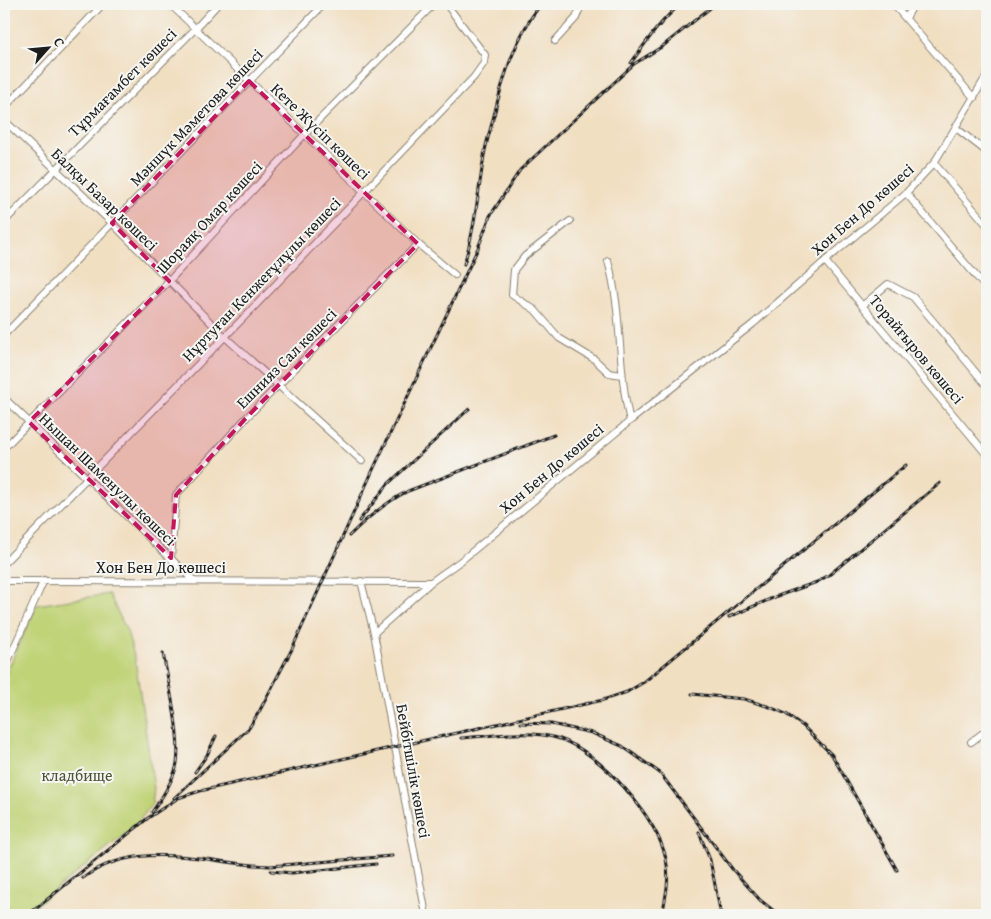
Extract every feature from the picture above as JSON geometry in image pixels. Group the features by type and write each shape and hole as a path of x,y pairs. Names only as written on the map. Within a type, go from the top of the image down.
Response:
{"street":[{"path":"4,108 103,4"},
{"name":"Кете Жүсіп көшесі","path":"170,4 418,244 455,275"},
{"name":"Тұрмағамбет көшесі","path":"4,222 218,4"},
{"name":"Мәншүк Мәметова көшесі","path":"4,335 324,4"},
{"name":"Шораяқ Омар көшесі","path":"4,448 169,281 305,134 434,4"},
{"name":"Нұртуған Кенжеғұлұлы көшесі","path":"4,562 474,77 484,63 485,55 446,4"},
{"path":"555,41 576,18 580,8 585,4"},
{"path":"893,4 974,98"},
{"path":"906,18 914,4"},
{"name":"Хон Бен До көшесі","path":"4,581 431,582 462,560 753,324 906,193 934,162 987,76"},
{"name":"Балқы Базар көшесі","path":"4,120 112,223 224,336 362,461"},
{"path":"956,128 987,152"},
{"path":"934,162 987,225"},
{"path":"906,193 987,289"},
{"path":"570,221 525,256 514,270 512,295 535,310 560,338 594,359 609,373 622,375"},
{"name":"Ешнияз Сал көшесі","path":"170,558 176,495 247,417 418,244"},
{"path":"608,261 613,279 622,375 630,422"},
{"name":"Торайғыров көшесі","path":"825,261 987,455"},
{"path":"862,306 888,284 913,297 987,386"},
{"name":"Нышан Шаменулы көшесі","path":"4,398 194,581"},
{"path":"4,670 44,580"},
{"name":"Бейбітшілік көшесі","path":"361,581 374,633 426,915"},
{"path":"374,633 431,582"},
{"path":"971,742 987,730"}],"highlighted area":[{"path":"249,81 418,244 247,417 176,495 171,558 29,422 169,281 112,223"}],"green space":[{"name":"кладбище","path":"109,594 127,631 135,659 154,788 152,804 136,825 24,915 4,915 4,678 37,605"}],"railway":[{"path":"464,264 474,224 486,146 501,88 517,44 541,4"},
{"path":"631,63 660,24 681,4"},
{"path":"174,798 249,728 260,710 292,649 372,472 478,248 490,216 520,170 634,64 663,46 715,4"},
{"path":"359,521 388,484 469,409"},
{"path":"349,536 377,511 408,491 554,435"},
{"path":"28,915 148,818 178,798 200,791 603,700 627,692 644,682 906,465"},
{"path":"729,617 775,597 817,582 829,575 940,483"},
{"path":"152,812 172,780 178,756 174,711 163,653"},
{"path":"692,694 744,699 786,714 803,726 832,755 897,870"},
{"path":"521,723 551,724 592,733 622,746 660,773 733,870 760,900 779,915"},
{"path":"461,738 536,734 560,739 576,746 592,757 625,788 652,825 661,843 668,873 662,915"},
{"path":"195,772 207,755 216,736"},
{"path":"699,832 710,860 721,915"},
{"path":"83,878 104,866 127,859 150,856 199,858 270,866 392,856"},
{"path":"271,871 292,873 376,864"}]}
